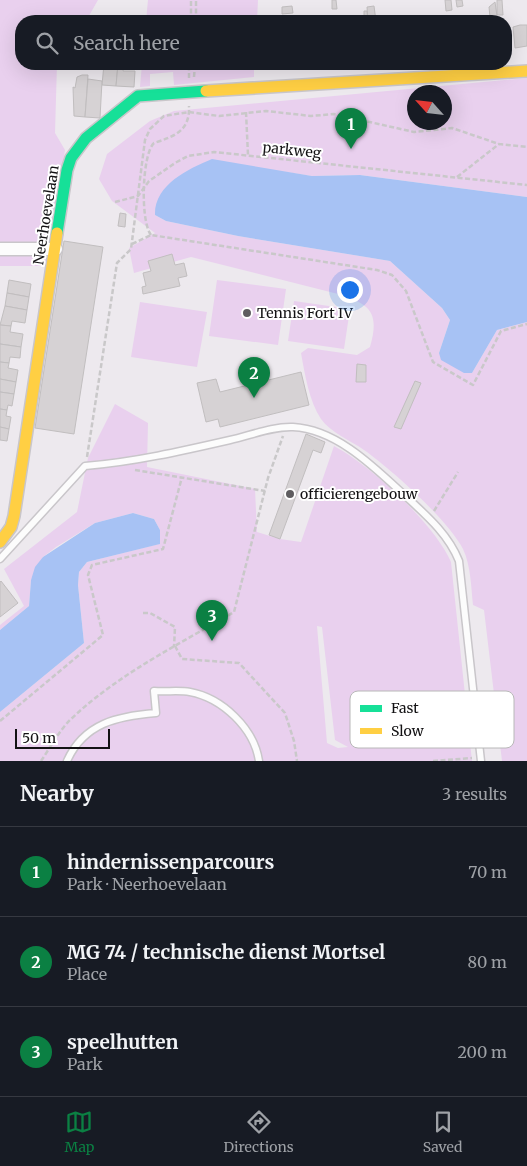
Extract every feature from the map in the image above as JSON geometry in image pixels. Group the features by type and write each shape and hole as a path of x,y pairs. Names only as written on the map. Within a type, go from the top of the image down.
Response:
{"street":[{"name":"Neerhoevelaan","path":"0,542 11,527 14,516 67,170 73,152 138,96 194,90 527,70"},
{"path":"0,249 56,248"}],"lane":[{"path":"0,560 85,466 144,459 286,428 311,431 337,441 359,455 429,518 444,534 454,549 459,561 473,691"},
{"path":"67,761 77,744 90,730 104,722 121,717 156,713 154,691 190,692 213,700 233,715 249,734 259,761"}],"path":[{"path":"191,0 191,15"},
{"path":"196,0 196,15"},
{"path":"85,466 118,263 131,249 146,140 150,130 164,116 189,112 219,116 266,111 311,116 334,114 414,132 452,128 499,144 527,147"},
{"path":"151,235 147,229 142,206 151,146 179,134 185,128 189,112"},
{"path":"246,112 248,155"},
{"path":"457,177 499,144"},
{"name":"parkweg","path":"138,196 149,181 162,170 188,156 214,152 527,185"},
{"path":"115,202 138,196"},
{"path":"132,244 151,235 392,274 406,291 433,362 473,385 501,331 527,324"},
{"path":"41,761 69,721 130,672 234,612 265,491 286,428"},
{"path":"134,470 265,491"},
{"path":"429,518 458,472"},
{"path":"0,721 103,635 88,575 92,565 163,549 182,477"},
{"path":"143,613 150,613 175,627 174,647 182,659 239,663 285,713 294,740 297,761"},
{"path":"433,761 481,759"}],"shaded area":[{"path":"0,0 98,0 89,15 15,15 15,70 57,70 55,133 65,150 48,266 0,266"},
{"path":"148,0 258,0 257,15 147,15"},
{"path":"141,70 254,70 254,77 174,85 173,72 150,74 150,86 140,87"},
{"path":"527,78 527,197 360,175 312,176 279,171 155,215 166,221 238,236 390,261 442,308 450,320 439,353 472,373 497,330 527,322 527,761 502,761 500,748 514,748 514,691 494,691 484,610 473,605 466,556 456,537 432,510 389,469 325,424 310,396 301,353 308,348 357,355 370,347 374,325 370,311 358,302 338,294 191,257 134,273 129,248 155,233 112,201 99,179 107,154 150,121 174,111 407,89 407,130 452,130 452,85"},
{"name":"Tennis Fort IV","path":"217,280 286,289 278,345 209,336"},
{"name":"Tennis Fort IV","path":"294,301 350,309 344,349 288,341"},
{"path":"140,302 207,312 197,367 131,357"},
{"path":"115,404 148,423 147,467 255,489 257,532 280,539 301,542 334,446 349,455 383,481 416,513 431,530 451,562 465,691 350,691 350,748 471,748 472,761 0,761 0,712 84,643 78,585 79,572 87,562 159,544 160,530 154,519 133,513 95,523 43,557 31,580 29,606 0,630 0,625 24,606 4,569 77,512 88,458","holes":["317,626 322,627 335,740 348,747 338,748 327,743"]}],"water":[{"path":"212,159 312,176 360,175 527,197 527,322 497,330 472,373 464,373 441,360 439,353 450,320 442,308 390,261 238,236 166,221 155,215 156,204 166,187 183,173"},
{"path":"133,513 154,519 160,530 160,544 87,562 79,572 78,585 84,643 0,712 0,630 29,606 31,580 35,567 43,557 95,523"}],"building":[{"path":"332,0 336,0 337,9 332,9"},
{"path":"445,0 451,0 452,10 446,11"},
{"path":"456,0 462,0 463,6 457,7"},
{"path":"497,0 502,0 503,15 497,15"},
{"path":"495,2 497,15 490,15 489,7"},
{"path":"292,6 293,13 282,14 282,7"},
{"path":"374,6 375,15 368,15 367,7"},
{"path":"527,25 527,46 515,48 513,27"},
{"path":"103,70 117,70 116,86 102,85"},
{"path":"117,70 135,71 134,87 116,86"},
{"path":"88,75 85,117 74,116 73,87 75,88 77,77"},
{"path":"88,79 102,81 100,118 85,117"},
{"path":"120,213 126,214 125,227 118,226"},
{"path":"64,241 103,247 74,434 35,428"},
{"path":"172,254 175,265 184,263 187,276 178,278 180,286 143,294 142,287 146,286 143,273 151,271 148,261"},
{"path":"9,280 31,284 29,297 7,293"},
{"path":"7,293 29,297 27,310 5,306"},
{"path":"5,306 27,310 25,323 12,321 11,326 0,325"},
{"path":"0,325 11,326 10,332 23,334 21,347 0,344"},
{"path":"0,344 21,347 20,358 10,357 9,363 0,362"},
{"path":"0,362 9,363 8,368 18,370 16,382 0,379"},
{"path":"357,364 366,365 366,382 356,382"},
{"path":"301,372 309,405 220,427 218,419 206,422 197,383 216,379 220,392"},
{"path":"0,379 16,382 14,394 0,392"},
{"path":"415,381 421,383 401,429 394,427"},
{"path":"0,392 14,394 12,406 8,405 7,410 0,409"},
{"path":"0,409 7,410 6,416 11,417 9,429 0,427"},
{"path":"0,427 9,429 7,441 0,440"},
{"name":"officierengebouw","path":"306,434 325,442 321,453 313,450 280,539 269,535"},
{"path":"0,582 18,603 0,617"}],"traffic: fast":[{"path":"57,233 67,170 71,158 86,138 138,96 206,91"}],"traffic: slow":[{"path":"206,91 527,71"},
{"path":"0,542 11,527 14,516 57,233"}],"place":[{"name":"hindernissenparcours","path":"351,149"},
{"name":"Tennis Fort IV","path":"247,313"},
{"name":"MG 74 / technische dienst Mortsel","path":"254,398"},
{"name":"officierengebouw","path":"290,494"},
{"name":"speelhutten","path":"212,641"}]}
